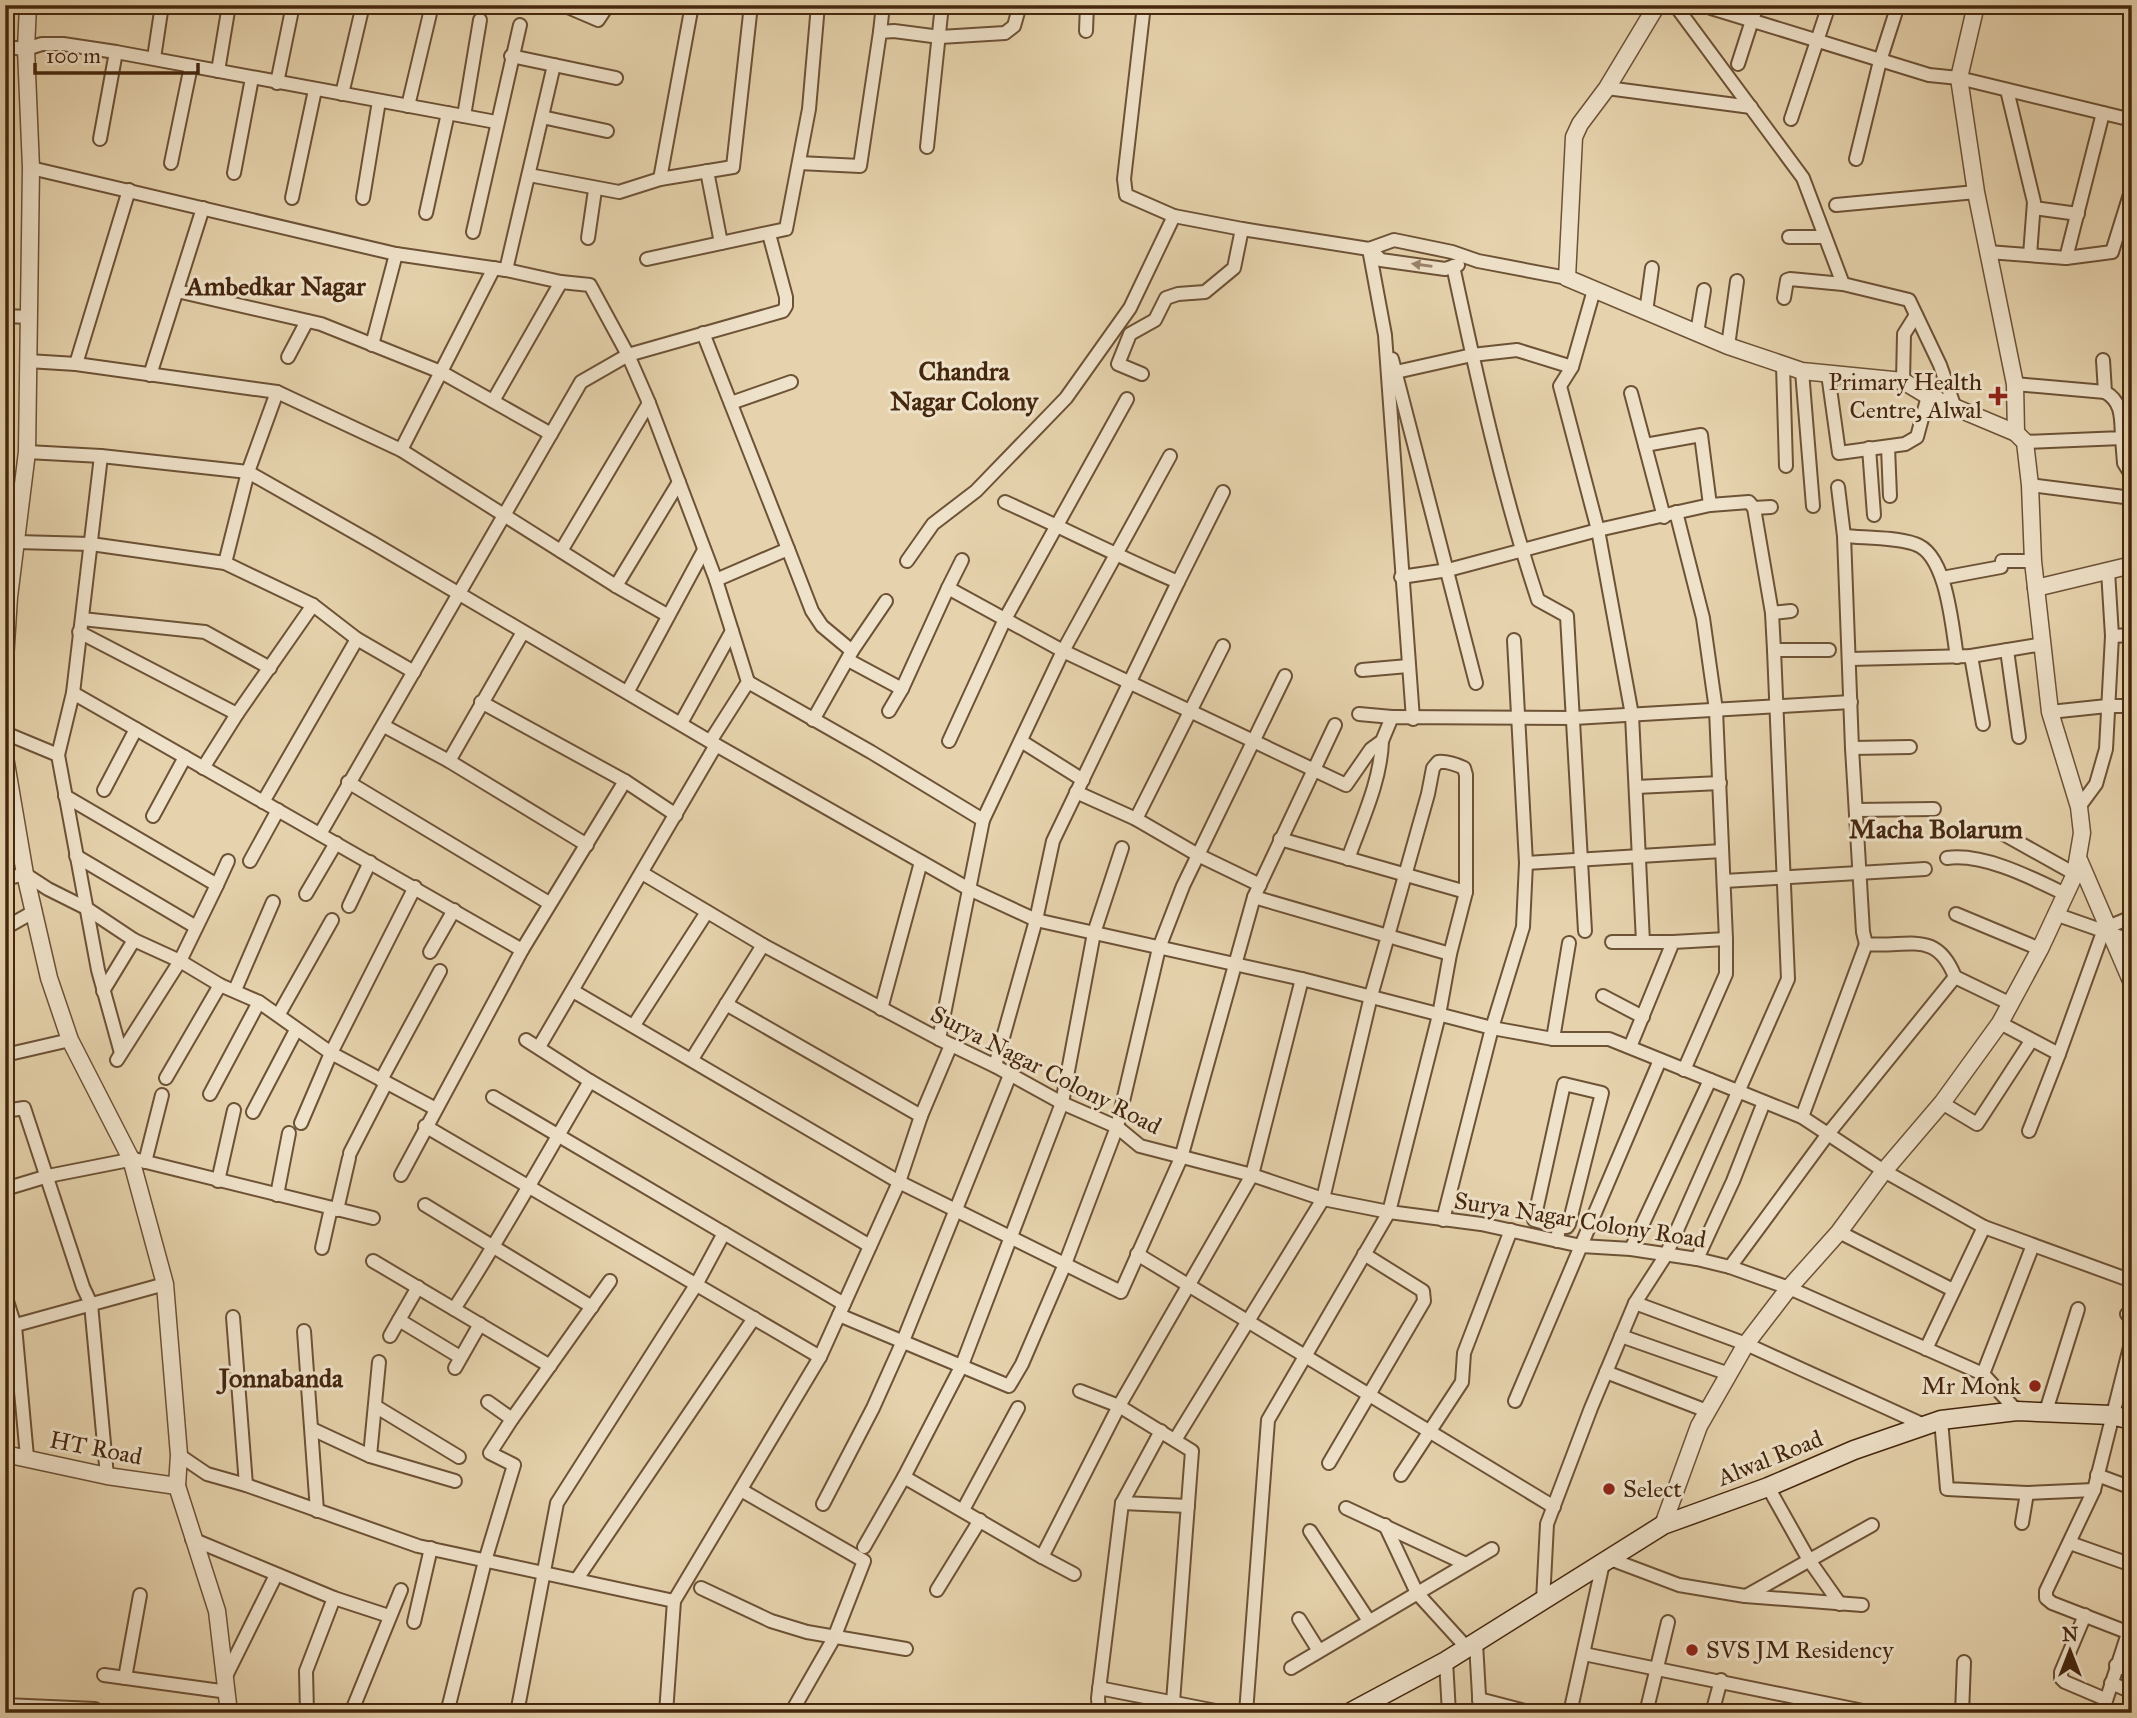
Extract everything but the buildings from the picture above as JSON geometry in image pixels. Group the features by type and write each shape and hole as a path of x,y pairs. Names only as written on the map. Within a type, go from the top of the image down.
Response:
{"main road":[{"name":"Alwal Road","path":"1349,1713 1446,1661 1663,1525 1768,1488 1854,1450 1933,1423 2017,1411 2111,1415 2132,1420"}],"street":[{"path":"5,660 7,596 18,542 27,452 31,168 26,49 28,5"},
{"path":"154,58 162,5"},
{"path":"218,71 229,5"},
{"path":"277,83 293,5"},
{"path":"342,94 363,5"},
{"path":"408,106 432,5"},
{"path":"563,5 598,20 608,5"},
{"path":"660,179 692,5"},
{"path":"529,176 595,190 619,192 660,179 733,167 751,5"},
{"path":"647,258 786,229 809,109 818,5"},
{"path":"799,163 860,166 883,5"},
{"path":"927,146 942,5"},
{"path":"880,32 940,37 1006,33 1014,26 1020,5"},
{"path":"1086,31 1087,5"},
{"path":"1144,5 1124,179 1126,195 1174,216 1242,229 1369,249 1394,240 1452,252 1478,261 1567,278 1728,346 1783,365 1828,374 1903,381 1928,396 2020,437 2122,438"},
{"path":"1567,278 1574,137 1657,5"},
{"path":"1675,5 1803,178 1843,284"},
{"path":"1738,64 1757,5"},
{"path":"1791,119 1829,5"},
{"path":"1856,159 1880,61 1898,5"},
{"path":"1663,1525 1699,1426 1746,1344 1942,1103 2000,1023 2039,949 2077,867 2081,833 2079,807 2050,712 2033,561 2030,485 2020,437 2015,384 1976,192 1959,78 1976,5"},
{"path":"1711,8 1929,75 1959,78 2132,120"},
{"path":"464,116 480,20"},
{"path":"473,232 520,25"},
{"path":"5,47 26,49 42,44 63,44 116,51 496,122"},
{"path":"100,139 116,51"},
{"path":"511,56 616,78"},
{"path":"401,450 441,372 500,269 529,176 554,65"},
{"path":"171,163 191,66"},
{"path":"234,173 252,78"},
{"path":"1607,88 1751,107"},
{"path":"292,198 315,90"},
{"path":"2007,90 2035,208 2031,255"},
{"path":"363,198 379,101"},
{"path":"426,213 448,113"},
{"path":"2066,258 2103,113"},
{"path":"542,117 607,131"},
{"path":"31,168 396,254 590,285 628,355 649,403 716,580 748,682 984,820"},
{"path":"706,171 721,243"},
{"path":"1988,252 2066,258 2112,252 2132,188"},
{"path":"76,364 129,190"},
{"path":"588,238 595,190"},
{"path":"1836,205 1976,192"},
{"path":"150,375 203,208"},
{"path":"2035,208 2078,214"},
{"path":"907,561 933,524 976,491 1066,398 1130,308 1174,216"},
{"path":"1142,374 1118,364 1130,334 1155,320 1166,298 1178,294 1205,292 1234,268 1242,229"},
{"path":"320,834 581,382 628,355 783,311 786,297 769,234"},
{"path":"1789,237 1825,237"},
{"path":"1369,249 1381,260 1445,269 1478,261"},
{"path":"1369,249 1385,335 1476,683"},
{"path":"372,345 396,254"},
{"path":"1453,266 1472,355 1522,551 1538,600 1567,616 1585,932"},
{"path":"1646,312 1652,268"},
{"path":"1784,298 1787,280 1790,279 1843,284 1909,300 1940,365 1955,408"},
{"path":"1728,346 1737,281"},
{"path":"493,401 561,282"},
{"path":"1594,290 1572,367 1560,386 1598,530 1632,715 1643,942"},
{"path":"1697,333 1704,290"},
{"path":"177,291 307,321 372,345 441,372 551,434"},
{"path":"1903,381 1904,334 1916,315"},
{"path":"5,316 29,317"},
{"path":"288,357 307,321"},
{"path":"704,333 817,618 850,656 902,689"},
{"path":"1385,335 1413,719"},
{"path":"1396,372 1472,355 1517,350 1572,367"},
{"path":"2103,360 2105,392"},
{"path":"28,361 76,364 277,392 401,450 667,615"},
{"path":"1783,365 1786,466"},
{"path":"1802,370 1813,506"},
{"path":"1828,374 1839,453 1905,444 1917,437 1928,396"},
{"path":"730,402 791,382"},
{"path":"2015,384 2105,392 2113,396 2120,405 2124,463 2132,476"},
{"path":"225,563 248,472 277,392"},
{"path":"1631,393 1644,445 1670,514 1703,618 1716,710 1726,974 1684,1070"},
{"path":"949,741 1005,619 1127,399"},
{"path":"561,551 649,403"},
{"path":"1644,445 1701,435 1710,505"},
{"path":"1888,447 1890,496"},
{"path":"1869,448 1874,515"},
{"path":"27,452 101,456 248,472 968,889 1035,920 1302,979 1492,1028 1553,1039 1609,1039 1802,1117 1884,1171 1984,1227 2132,1281"},
{"path":"101,456 73,693 58,755 86,908 119,1056 180,961 228,861"},
{"path":"666,1713 674,1601 820,1357 899,1182 945,1042 968,889 984,820 1063,651 1170,456"},
{"path":"617,586 679,482"},
{"path":"2030,485 2132,498"},
{"path":"1802,1117 1866,944 1863,932 1852,748 1844,536 1838,487"},
{"path":"995,1066 1035,920 1053,841 1223,492"},
{"path":"1005,502 1178,582"},
{"path":"1401,577 1447,570 1598,530 1710,505 1749,502 1754,508 1772,613 1788,979 1666,1255 1635,1303 1606,1372 1547,1524 1543,1601"},
{"path":"1754,508 1771,507"},
{"path":"1844,536 1918,545 1930,553 1942,578 1957,657"},
{"path":"18,542 91,544 225,563 313,605 357,639 414,672"},
{"path":"716,580 788,549"},
{"path":"628,691 704,550"},
{"path":"889,711 902,689 962,560"},
{"path":"1942,578 2001,567 2002,561 2033,561"},
{"path":"2036,588 2132,565"},
{"path":"2079,807 2096,784 2106,749 2112,636 2108,571"},
{"path":"947,588 1063,651 1346,785 1371,749 1382,741"},
{"path":"813,720 886,601"},
{"path":"203,768 313,605"},
{"path":"1772,613 1791,611"},
{"path":"80,626 205,632 270,668"},
{"path":"80,626 237,714"},
{"path":"681,723 732,631"},
{"path":"449,761 523,632"},
{"path":"2112,636 2132,635"},
{"path":"264,802 357,639"},
{"path":"1443,1220 1492,1028 1523,928 1526,863 1514,640"},
{"path":"1850,659 1971,656 2043,644"},
{"path":"1136,819 1223,646"},
{"path":"1774,650 1829,650"},
{"path":"2007,650 2018,737"},
{"path":"1971,656 1983,724"},
{"path":"1362,670 1408,666"},
{"path":"493,1097 724,1233 842,1309 903,1341 1009,1386 1022,1364 1065,1264 1117,1127 1160,948 1183,886 1285,676"},
{"path":"539,1047 676,815 748,682"},
{"path":"73,693 522,950"},
{"path":"481,702 625,781 676,815"},
{"path":"1359,714 1413,719 1574,718 1851,702"},
{"path":"2050,712 2132,706"},
{"path":"1348,859 1370,796 1382,741 1392,717"},
{"path":"573,991 899,1182 1121,1292 1181,1158 1234,964 1257,891 1335,725"},
{"path":"384,726 449,761 587,845"},
{"path":"104,790 136,729"},
{"path":"5,733 58,755"},
{"path":"1021,741 1083,780"},
{"path":"1852,748 1910,747"},
{"path":"5,757 26,874 49,978 70,1040 138,1160 165,1284 179,1455 177,1486 217,1611 229,1713"},
{"path":"153,816 185,757"},
{"path":"1175,1440 1323,1199 1371,996 1433,768 1438,762 1455,764 1464,768 1466,775 1466,892 1450,954 1439,1015 1389,1212 1268,1420 1246,1713"},
{"path":"401,1175 522,950 625,781"},
{"path":"348,782 549,903"},
{"path":"1636,787 1720,783"},
{"path":"1076,792 1136,819 1257,891 1450,954"},
{"path":"65,796 217,885"},
{"path":"250,861 278,810"},
{"path":"1856,810 1934,810"},
{"path":"2000,832 2077,867 2132,983"},
{"path":"1280,839 1466,892"},
{"path":"306,894 336,843"},
{"path":"864,1547 962,1365 1062,1103 1094,933 1122,848"},
{"path":"1526,863 1723,850"},
{"path":"76,856 196,927"},
{"path":"1947,858 1964,857 1989,863 2065,894"},
{"path":"349,906 370,862"},
{"path":"881,1009 921,862"},
{"path":"1724,881 1925,869"},
{"name":"Surya Nagar Colony Road","path":"642,873 763,945 881,1009 1062,1103 1117,1127 1140,1146 1252,1175 1323,1199 1389,1212 1481,1224 1581,1246 1631,1249 1698,1259 1730,1267 1789,1288 1983,1374"},
{"path":"5,879 26,874 48,889 86,908 134,940 259,1002 331,1053 436,1109"},
{"path":"301,1123 331,1053 415,887"},
{"path":"234,990 272,902"},
{"path":"430,952 454,909"},
{"path":"5,929 34,911"},
{"path":"634,1025 707,912"},
{"path":"1956,914 2039,949"},
{"path":"2055,914 2132,941"},
{"path":"2029,1131 2108,931 2132,917"},
{"path":"279,1014 332,920"},
{"path":"1612,942 1726,939"},
{"path":"103,991 134,940"},
{"path":"1630,1047 1673,942"},
{"path":"1553,1039 1569,943"},
{"path":"1866,944 1931,945 1942,953 1955,977 2011,1004"},
{"path":"692,1059 763,945"},
{"path":"322,1248 349,1155 440,971"},
{"path":"1730,1267 1828,1134 1955,977"},
{"path":"1042,1557 1119,1406 1252,1175 1302,979"},
{"path":"166,1078 220,985"},
{"path":"1603,996 1643,1017"},
{"path":"210,1094 259,1002"},
{"path":"726,1004 922,1116"},
{"path":"2000,1023 2059,1054"},
{"path":"253,1112 296,1030"},
{"path":"5,1055 70,1040"},
{"path":"526,1040 870,1245"},
{"path":"1942,1103 1977,1124 2031,1041"},
{"path":"1515,1401 1660,1060"},
{"path":"823,1504 873,1408 903,1341 1010,1075"},
{"path":"454,1308 494,1247 590,1080"},
{"path":"1631,1249 1710,1080"},
{"path":"1564,1084 1602,1093 1569,1224 1567,1227 1559,1227 1534,1220 1564,1084"},
{"path":"138,1160 162,1095"},
{"path":"1698,1259 1764,1102"},
{"path":"5,1111 24,1108 91,1304 107,1476"},
{"path":"218,1181 234,1110"},
{"path":"425,1126 820,1357"},
{"path":"277,1195 289,1133"},
{"path":"5,1189 48,1175 138,1160 373,1218"},
{"path":"425,1205 592,1307"},
{"path":"1557,1241 1559,1227"},
{"path":"1926,1349 1984,1227"},
{"path":"1401,1475 1462,1382 1464,1353 1511,1230"},
{"path":"1839,1232 1952,1290"},
{"path":"517,1713 557,1503 696,1285 724,1233"},
{"path":"2017,1411 1983,1374 2034,1245"},
{"path":"1138,1254 1554,1507"},
{"path":"1329,1463 1425,1296 1423,1291 1364,1254"},
{"path":"373,1261 550,1366"},
{"path":"447,1713 485,1561 514,1465 490,1452 610,1281"},
{"path":"10,1327 165,1284"},
{"path":"390,1336 418,1287"},
{"path":"5,1295 27,1457"},
{"path":"1635,1303 1746,1344 1933,1423 1947,1489 2027,1493 2094,1490"},
{"path":"2046,1411 2078,1309"},
{"path":"233,1317 246,1485"},
{"path":"577,1579 754,1318"},
{"path":"399,1320 457,1362 480,1324"},
{"path":"304,1331 317,1511"},
{"path":"1621,1336 1729,1374"},
{"path":"2102,1713 2105,1699 2124,1668 2130,1629 2052,1604 2046,1598 2046,1591 2094,1490 2131,1343"},
{"path":"370,1456 379,1362"},
{"path":"1606,1372 1707,1411"},
{"path":"1080,1391 1119,1406 1192,1451 1172,1702"},
{"path":"488,1402 512,1419"},
{"path":"375,1406 459,1457"},
{"path":"963,1510 1018,1408"},
{"path":"312,1429 370,1456 455,1481"},
{"path":"1099,1713 1099,1688 1122,1503 1161,1431"},
{"name":"HT Road","path":"5,1454 107,1476 177,1486"},
{"path":"179,1455 206,1474 431,1548 674,1601"},
{"path":"2097,1475 2132,1488"},
{"path":"904,1477 1074,1574"},
{"path":"1768,1488 1809,1560 1840,1604"},
{"path":"741,1490 864,1561 834,1638 790,1713"},
{"path":"2022,1523 2027,1493"},
{"path":"1122,1503 1188,1506"},
{"path":"1346,1508 1466,1564"},
{"path":"937,1590 980,1520"},
{"path":"1385,1525 1418,1593 1472,1645 1480,1713"},
{"path":"1745,1596 1872,1525"},
{"path":"1310,1531 1369,1621"},
{"path":"192,1539 334,1598 389,1616"},
{"path":"2070,1543 2132,1565"},
{"path":"414,1622 431,1548"},
{"path":"1291,1668 1492,1549"},
{"path":"1570,1713 1606,1561 1679,1585 1745,1596 1862,1605"},
{"path":"227,1685 276,1575"},
{"path":"701,1588 771,1621 834,1638 906,1649"},
{"path":"351,1713 401,1590"},
{"path":"125,1678 140,1595"},
{"path":"307,1713 306,1671 334,1598"},
{"path":"2085,1615 2061,1672 2061,1678 2064,1682 2105,1699"},
{"path":"1299,1619 1318,1651"},
{"path":"1646,1713 1668,1622"},
{"path":"1584,1654 1657,1670 1721,1680 1863,1713"},
{"path":"1446,1661 1449,1713"},
{"path":"1962,1713 1964,1662"},
{"path":"104,1675 227,1685"},
{"path":"1712,1713 1721,1680"},
{"path":"2115,1684 2132,1692"},
{"path":"1099,1688 1226,1713"},
{"path":"1479,1699 1533,1713"},
{"path":"5,1705 95,1709"}],"place":[{"name":"Primary Health Centre, Alwal","path":"1998,396"},
{"name":"Mr Monk","path":"2035,1386"},
{"name":"Select","path":"1609,1489"},
{"name":"SVS JM Residency","path":"1692,1650"}],"district":[{"name":"Ambedkar Nagar","path":"276,286"},
{"name":"Chandra Nagar Colony","path":"964,386"},
{"name":"Macha Bolarum","path":"1936,829"},
{"name":"Jonnabanda","path":"281,1378"}]}
